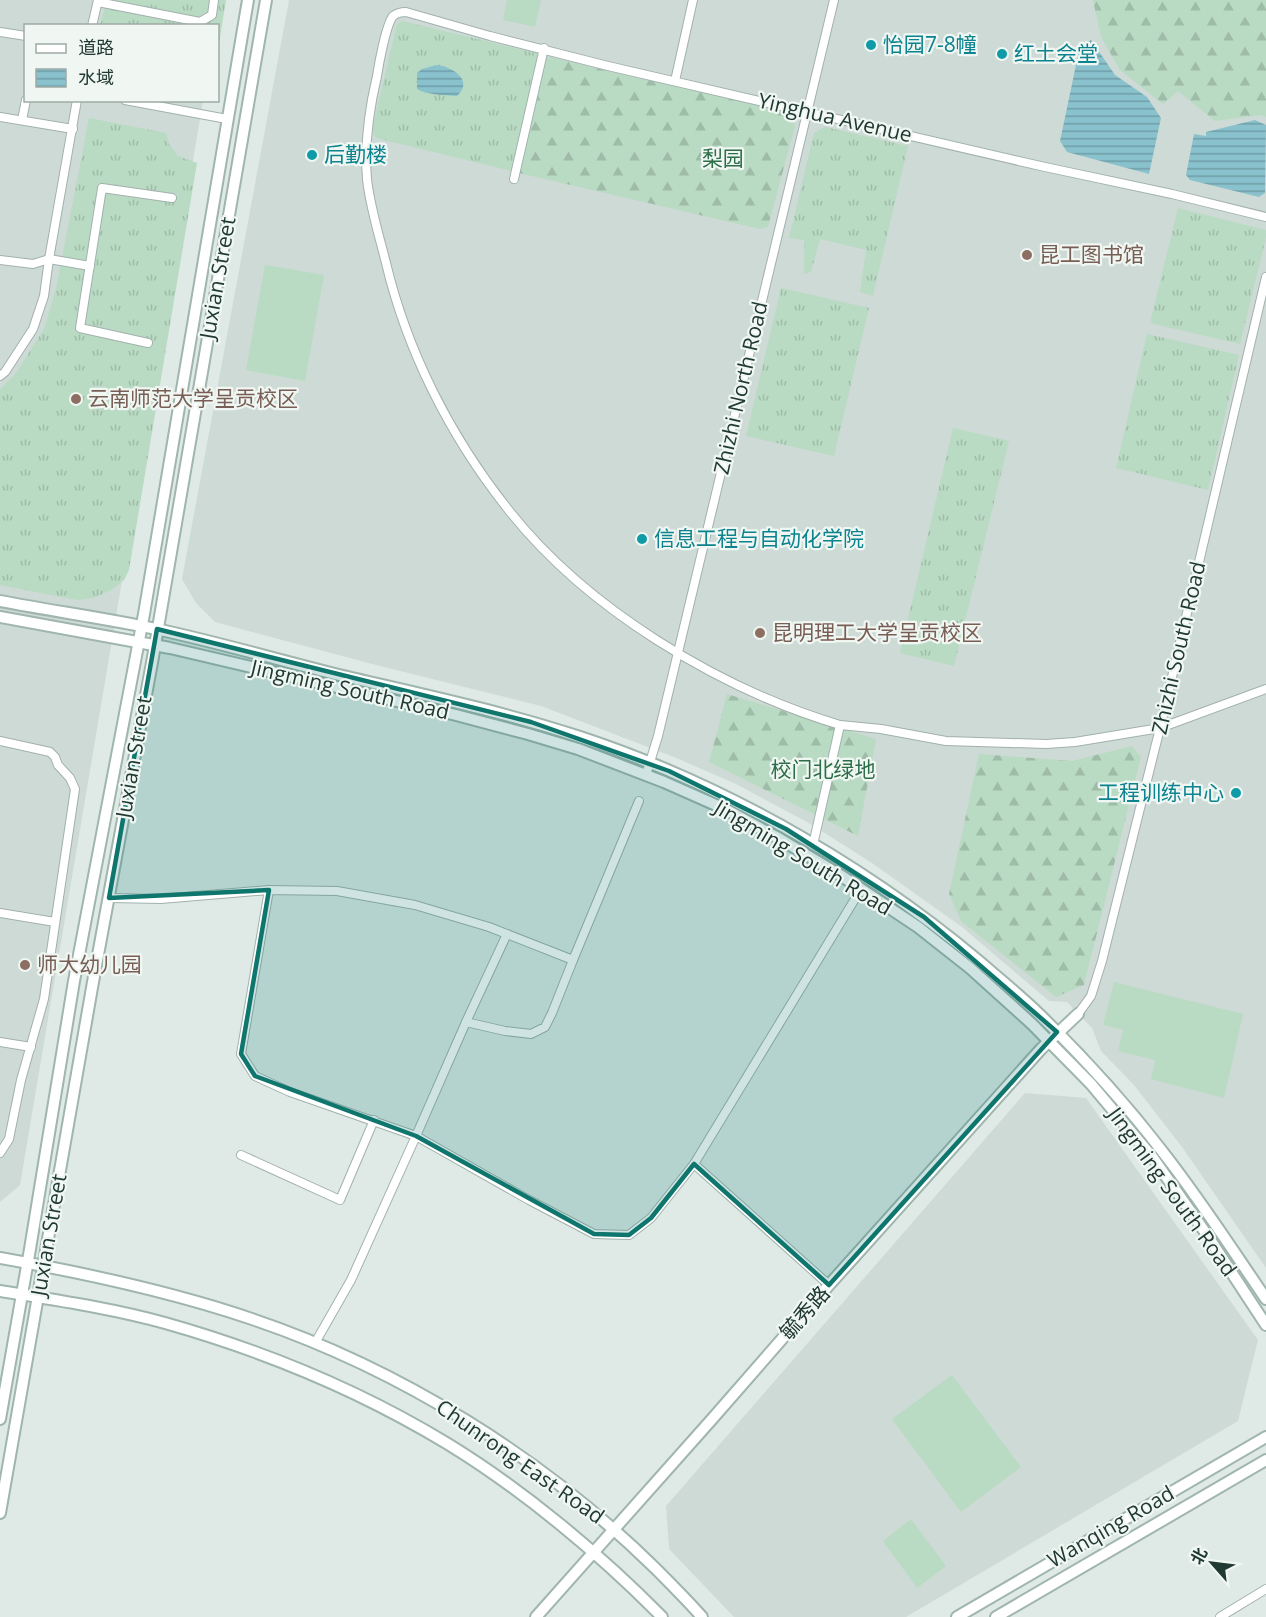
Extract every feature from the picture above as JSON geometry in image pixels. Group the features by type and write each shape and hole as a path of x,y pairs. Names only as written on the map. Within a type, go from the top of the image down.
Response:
{"main road":[{"name":"Juxian Street","path":"0,1419 77,969 142,627 248,0"},
{"name":"Juxian Street","path":"0,1513 266,0"},
{"name":"Jingming South Road","path":"0,602 157,629 521,719 582,738 649,763 729,798 846,864 924,916 1040,1015 1115,1093 1162,1151 1266,1299"},
{"name":"Jingming South Road","path":"0,617 154,645 466,717 578,749 646,775 725,809 780,839 918,927 970,968 1032,1024 1090,1084 1153,1158 1266,1325"},
{"name":"毓秀路","path":"536,1617 1048,1041 1078,1014"},
{"name":"Chunrong East Road","path":"0,1258 138,1286 254,1320 315,1343 429,1398 548,1477 614,1529 702,1617"},
{"name":"Chunrong East Road","path":"0,1291 162,1322 240,1346 356,1394 418,1427 487,1469 593,1552 662,1617"},
{"name":"Wanqing Road","path":"957,1617 1266,1437"},
{"name":"Wanqing Road","path":"996,1617 1266,1460"}],"street":[{"path":"92,24 98,1 200,22 212,15 214,0"},
{"path":"675,81 693,0"},
{"name":"Zhizhi North Road","path":"646,775 678,654 834,0"},
{"name":"Yinghua Avenue","path":"678,654 591,593 523,527 500,499 435,397 393,290 376,225 368,181 366,155 368,119 393,16 406,12 608,66 1266,217"},
{"path":"0,32 24,36"},
{"path":"514,179 544,48"},
{"path":"22,120 26,102"},
{"path":"0,376 33,329 44,296 78,102"},
{"path":"135,102 227,119"},
{"path":"0,117 73,129"},
{"path":"148,343 80,328 102,188 172,198"},
{"path":"0,260 33,264 49,259 90,266"},
{"name":"Zhizhi South Road","path":"1078,1014 1091,996 1095,985 1160,728 1266,277"},
{"path":"678,654 745,689 840,725 882,729 946,741 1046,744 1075,742 1160,728 1266,689"},
{"path":"813,845 840,725"},
{"path":"0,741 50,752 70,778 75,789 44,999 14,1111 9,1139 0,1153"},
{"path":"466,1022 531,1035 545,1027 639,801"},
{"path":"269,890 241,1054 255,1076 290,1092 416,1136 594,1234 629,1235 651,1218 694,1164 861,889"},
{"path":"109,898 161,899 269,890 337,891 415,905 489,927 573,960"},
{"path":"0,913 55,922"},
{"path":"315,1343 351,1280 507,934"},
{"path":"0,1042 31,1047"},
{"path":"241,1155 340,1200 374,1120"},
{"path":"694,1164 829,1285"},
{"path":"1220,1617 1266,1589"}],"highlighted area":[{"path":"157,629 531,722 669,771 786,829 924,917 1057,1032 829,1285 694,1164 651,1218 629,1235 594,1234 416,1136 255,1076 241,1054 269,890 109,898"}],"shaded area":[{"name":"云南师范大学呈贡校区","path":"0,0 220,0 216,24 24,24 24,102 203,102 20,1185 0,1202"},
{"name":"昆明理工大学呈贡校区","path":"289,0 1266,0 1266,1268 1182,1147 1134,1085 1101,1051 1092,1028 1067,1002 1049,1001 962,927 872,863 809,823 736,784 674,757 541,706 215,622 196,603 182,579"},
{"path":"1025,1093 1086,1098 1258,1340 1238,1421 906,1617 734,1617 669,1549 666,1506"}],"green space":[{"path":"107,0 226,0 219,44 219,24 101,24"},
{"path":"507,0 541,0 535,27 503,20"},
{"path":"1093,0 1266,0 1266,117 1260,115 1215,121 1178,91 1163,104 1120,70 1101,37"},
{"path":"402,21 540,54 512,171 376,138 372,130 397,24"},
{"name":"梨园","path":"546,56 790,113 795,126 768,227 760,229 519,173"},
{"path":"89,118 166,133 169,144 178,156 197,163 129,570 124,580 111,590 93,598 77,600 0,585 0,389 16,373 44,329 56,289"},
{"path":"825,127 908,146 873,296 860,292 866,250 820,239 811,272 804,274 804,240 789,238 814,133"},
{"path":"1178,208 1266,230 1240,344 1150,323"},
{"path":"265,265 324,275 305,381 246,370"},
{"path":"781,288 869,308 834,456 746,436"},
{"path":"1147,334 1239,355 1208,490 1116,468"},
{"path":"953,428 1009,441 954,666 900,653"},
{"name":"校门北绿地","path":"727,694 876,739 858,836 709,762"},
{"path":"1132,746 1141,757 1084,985 1056,997 961,921 949,894 979,754 1072,761"},
{"path":"1114,982 1243,1014 1224,1098 1151,1079 1155,1060 1118,1051 1123,1030 1103,1025"},
{"path":"952,1375 1021,1467 961,1512 892,1419"},
{"path":"911,1519 946,1566 917,1588 883,1541"}],"water":[{"path":"1091,40 1115,75 1147,97 1161,118 1149,174 1067,152 1060,141 1080,46"},
{"path":"436,65 454,71 462,79 462,90 457,96 431,94 417,89 417,73"},
{"path":"1255,120 1266,125 1265,193 1259,197 1190,180 1186,175 1194,134 1206,136 1206,132"}],"place":[{"name":"怡园7-8幢","path":"871,45"},
{"name":"红土会堂","path":"1002,54"},
{"name":"后勤楼","path":"312,155"},
{"name":"昆工图书馆","path":"1027,255"},
{"name":"云南师范大学呈贡校区","path":"76,399"},
{"name":"信息工程与自动化学院","path":"642,539"},
{"name":"昆明理工大学呈贡校区","path":"760,633"},
{"name":"工程训练中心","path":"1236,793"},
{"name":"师大幼儿园","path":"25,965"}]}
